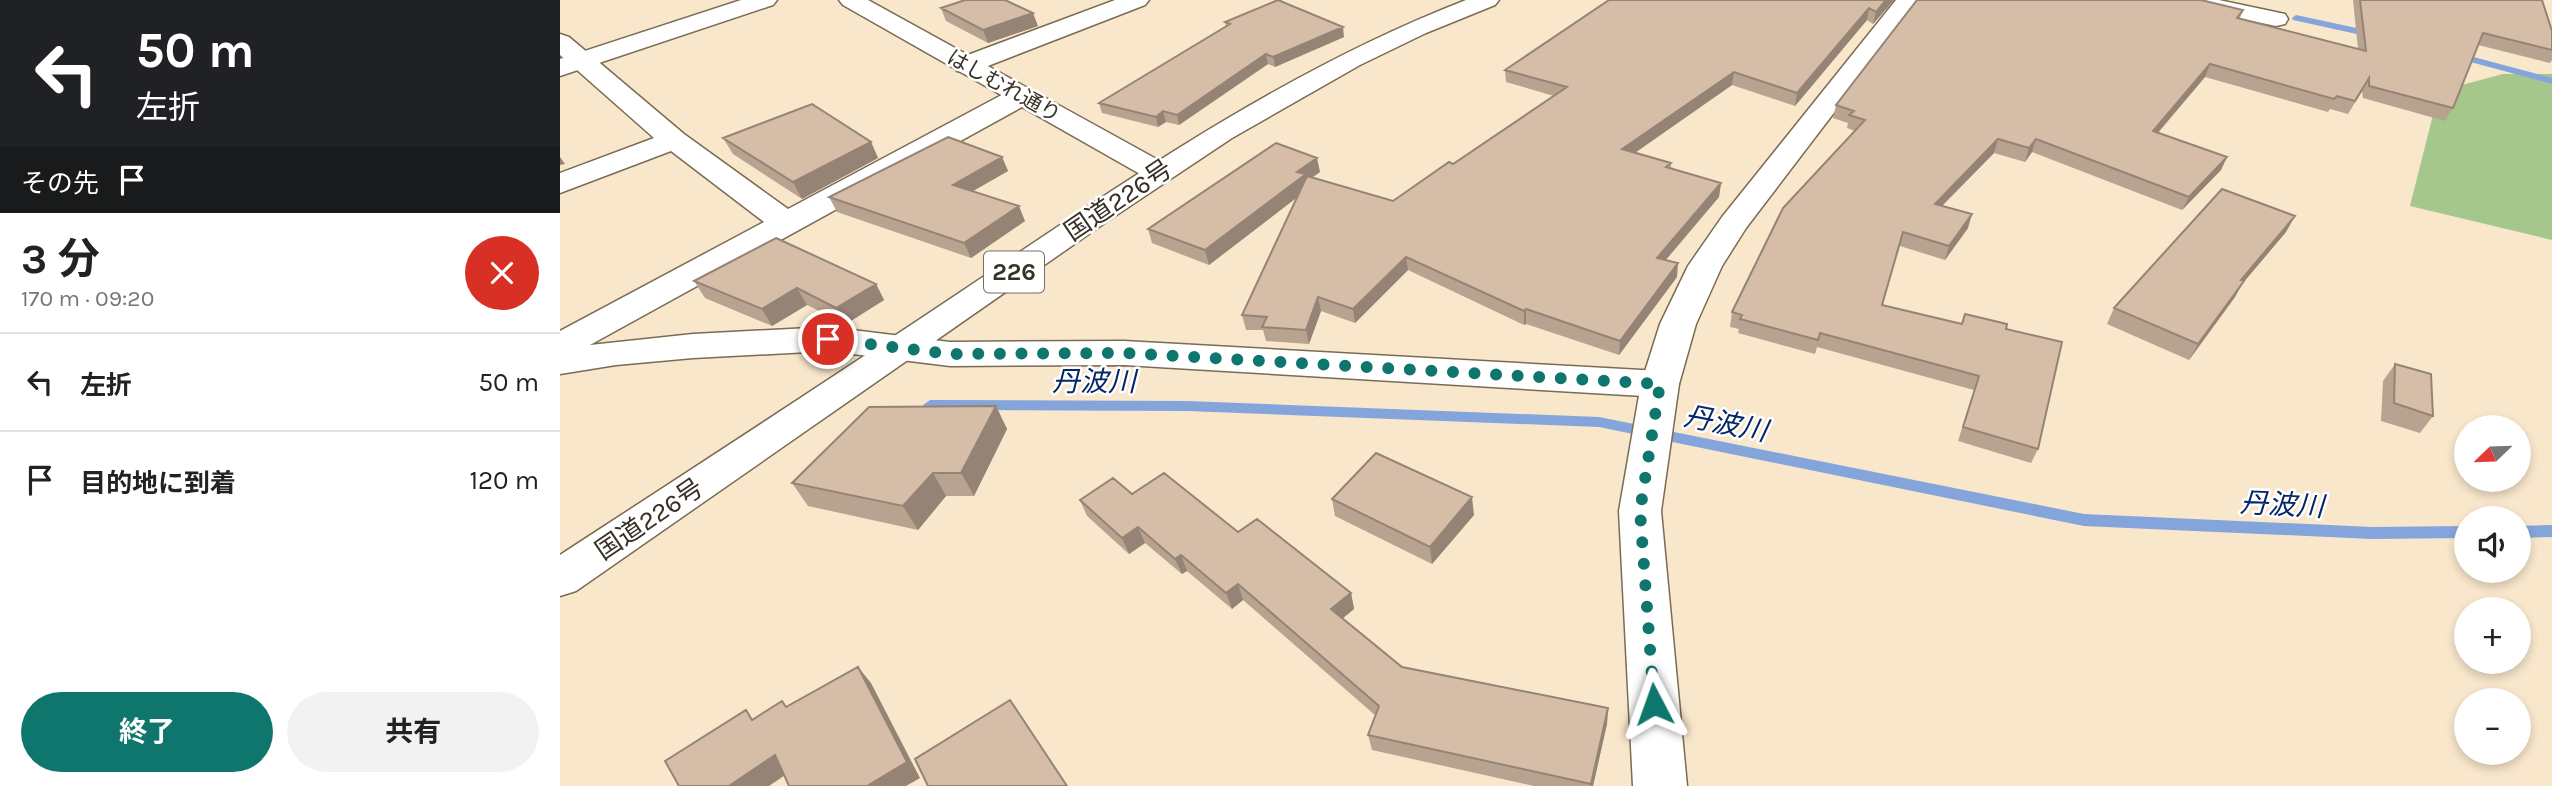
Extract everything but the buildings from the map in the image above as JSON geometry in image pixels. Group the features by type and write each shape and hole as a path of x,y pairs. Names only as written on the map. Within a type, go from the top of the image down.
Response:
{"main road":[{"path":"571,64 765,0"},
{"name":"はしむれ通り","path":"851,0 1158,172"},
{"path":"966,65 1137,0"},
{"path":"1660,786 1640,511 1659,392 1678,324 1705,266 1742,214 1908,0"},
{"path":"2185,0 2276,19"},
{"name":"国道226号","path":"560,578 904,348 1158,172 1262,106 1326,71 1480,1"},
{"path":"560,42 571,64 786,223"},
{"path":"560,346 1021,96"},
{"path":"560,184 674,140"},
{"path":"560,362 616,353 828,339 950,354 1124,353 1659,392"}],"green space":[{"path":"2503,74 2552,74 2552,240 2410,206 2439,91"}],"waterway":[{"path":"2296,18 2375,35"},
{"path":"2455,55 2552,81"},
{"name":"丹波川","path":"930,405 1187,406 1599,422 2084,520 2372,533 2454,532"},
{"name":"丹波川","path":"2531,532 2552,531"}],"route":[{"path":"828,339 950,354 1124,353 1660,384 1640,511 1654,704"}]}
